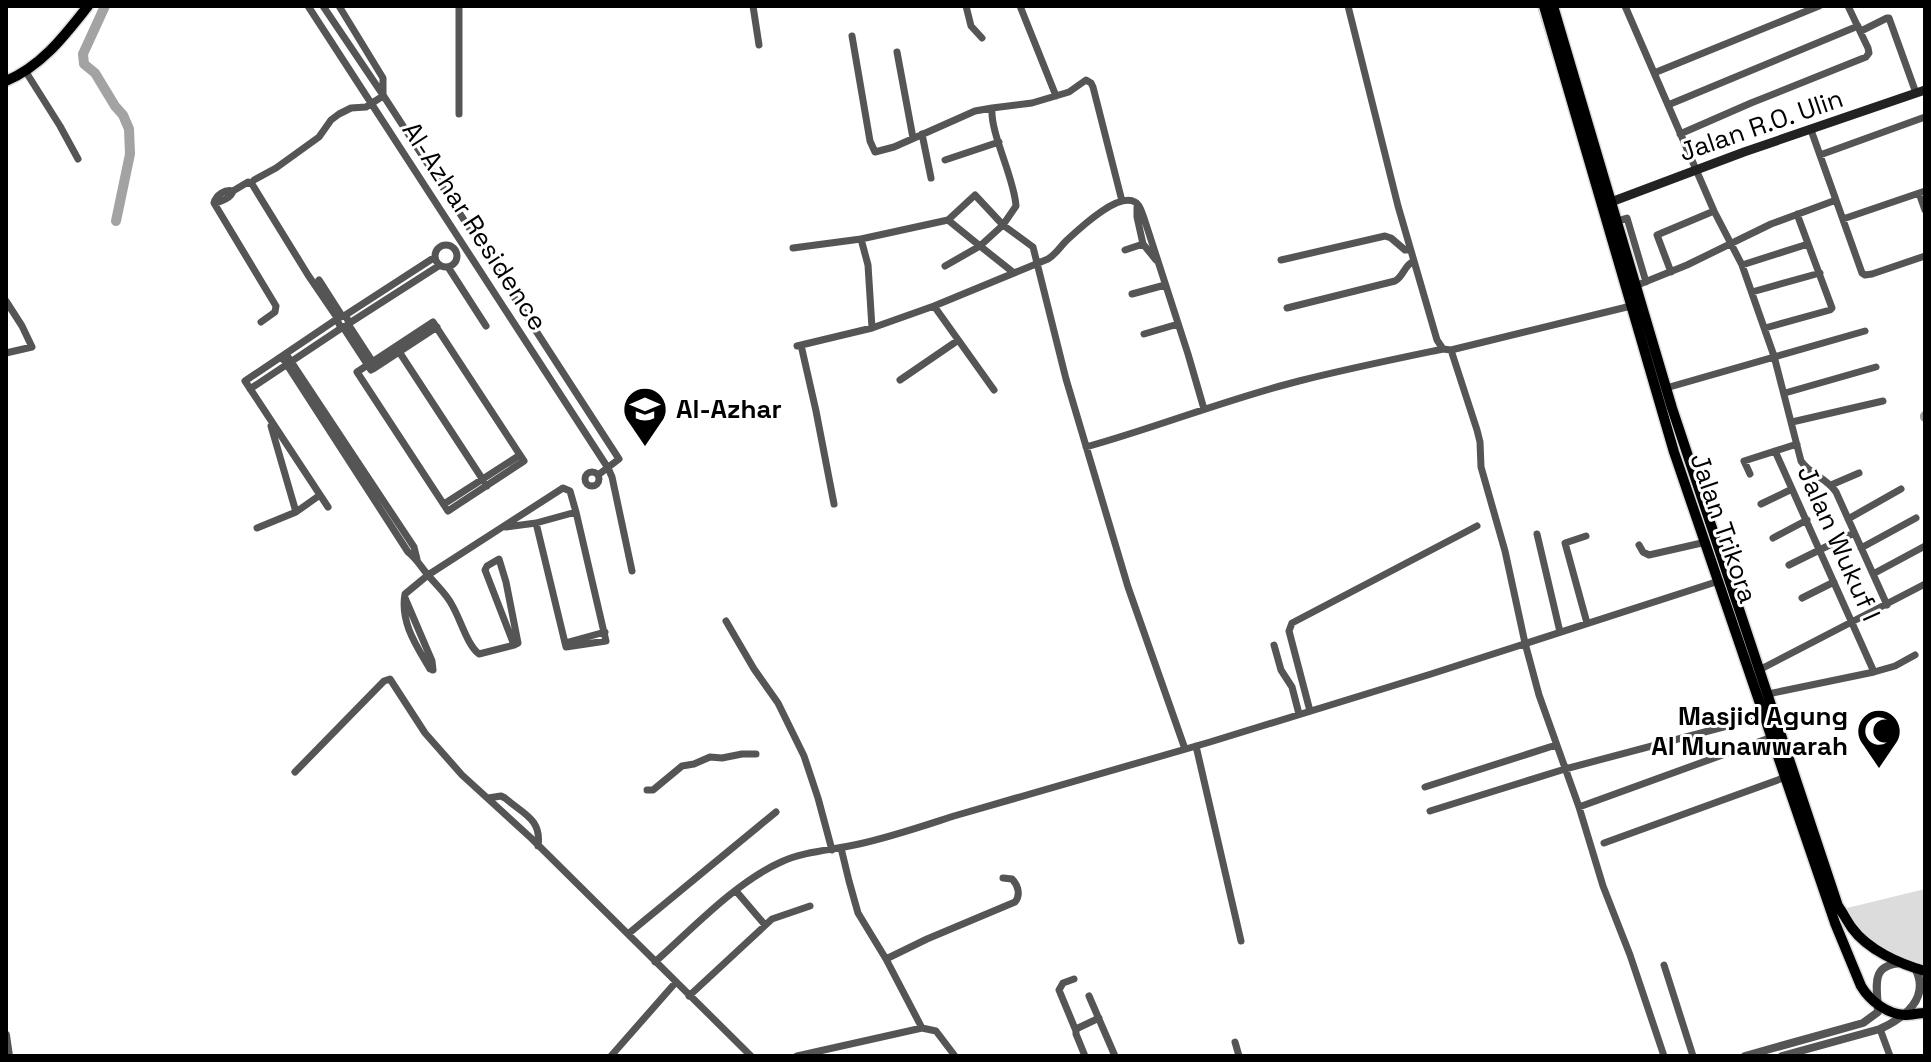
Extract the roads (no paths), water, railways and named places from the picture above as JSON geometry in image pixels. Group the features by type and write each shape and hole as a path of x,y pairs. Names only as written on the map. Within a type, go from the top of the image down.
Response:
{"main road":[{"path":"6,78 26,72 48,53 85,6"},
{"path":"6,78 34,58 85,6"},
{"name":"Jalan Trikora","path":"1544,6 1554,24 1617,221 1641,284 1637,313 1666,388 1786,777 1838,906 1852,929 1871,946 1920,969"},
{"name":"Jalan Trikora","path":"1553,6 1554,24 1674,452 1719,581 1732,603 1768,694 1835,923 1861,986 1878,1005"},
{"name":"Jalan R.O. Ulin","path":"1611,202 1921,91"},
{"path":"1878,1005 1905,1015 1925,1013"}],"street":[{"name":"Al-Azhar Residence","path":"308,6 608,468 632,571"},
{"name":"Al-Azhar Residence","path":"323,6 619,459 608,468"},
{"path":"254,180 319,137 339,114 373,103 383,95 384,83 380,72 339,6"},
{"path":"459,6 459,114"},
{"path":"753,6 759,45"},
{"path":"966,6 971,26 982,38"},
{"path":"1020,6 1056,96"},
{"path":"1348,6 1410,249 1437,340 1447,349 1477,430 1481,467 1505,551 1539,695 1664,1056"},
{"path":"1654,73 1819,6"},
{"path":"1680,134 1866,57 1868,48 1848,6"},
{"path":"1627,7 1714,211 1742,265 1774,356 1804,465 1831,485 1887,605"},
{"path":"1668,105 1887,18 1921,91"},
{"path":"852,36 873,149 879,152 975,111 1032,103 1069,92 1085,81 1092,84 1122,201"},
{"path":"897,52 913,138"},
{"path":"26,72 78,159"},
{"path":"379,112 389,105"},
{"path":"945,266 980,246 1003,225 1016,206 992,108"},
{"path":"1820,155 1925,117"},
{"path":"1811,130 1863,275 1925,256"},
{"path":"922,134 931,178"},
{"path":"945,160 999,142"},
{"path":"261,322 275,312 276,306 214,203 216,197 248,182 308,275 342,320"},
{"path":"1843,219 1922,192 1925,210"},
{"path":"793,248 861,239 948,220 975,195 1003,225 1033,247 1086,447 1128,587 1185,749"},
{"path":"1641,284 1797,214 1836,200"},
{"path":"834,504 799,346 872,328 934,306 1053,256 1104,209 1122,201 1138,204 1144,218 1204,409"},
{"path":"1138,204 1137,217 1143,244 1157,261"},
{"path":"1671,272 1657,235 1714,211"},
{"path":"1765,328 1832,308 1797,214"},
{"path":"948,220 1014,273"},
{"path":"469,229 437,249 435,257 486,326"},
{"path":"1281,260 1385,236 1405,250 1410,249"},
{"path":"861,239 868,265 872,328"},
{"path":"247,385 284,355 424,275 454,264 479,244"},
{"path":"1125,250 1143,244"},
{"path":"1742,265 1808,244"},
{"path":"447,245 455,249 457,259"},
{"path":"247,385 289,363 342,320 435,257"},
{"path":"1287,308 1395,281 1414,261"},
{"path":"419,267 424,275"},
{"path":"1752,292 1820,273"},
{"path":"319,280 372,366"},
{"path":"1132,294 1165,285"},
{"path":"6,301 32,347 6,353"},
{"path":"934,306 994,390"},
{"path":"1086,447 1300,381 1637,313"},
{"path":"433,322 520,455 448,511 357,372 372,366 433,322"},
{"path":"1144,334 1178,324"},
{"path":"1666,388 1865,331"},
{"path":"900,380 957,341"},
{"path":"398,349 484,482"},
{"path":"284,355 408,552 444,591 476,653 480,654 514,645 518,642 498,559 485,570 514,645"},
{"path":"1785,393 1876,367"},
{"path":"247,385 328,507"},
{"path":"1792,422 1883,401"},
{"path":"268,416 296,512"},
{"name":"Jalan Wukuf I","path":"1797,444 1775,451 1874,672"},
{"path":"1750,474 1744,461 1775,451"},
{"path":"570,491 586,483 588,473 598,475 608,468"},
{"path":"1831,485 1859,473"},
{"path":"404,595 433,670 408,631 404,595 428,575 565,488 570,491 576,512 605,641 567,648 536,523"},
{"path":"1761,504 1792,489"},
{"path":"1848,519 1901,489"},
{"path":"257,528 296,512 320,495"},
{"path":"499,528 536,523 576,512"},
{"path":"1861,548 1916,518"},
{"path":"1773,538 1807,520"},
{"path":"1310,711 1289,631 1292,623 1477,526"},
{"path":"1789,565 1854,533"},
{"path":"1537,534 1560,632"},
{"path":"1586,536 1564,540 1587,623"},
{"path":"1639,545 1649,555 1706,542"},
{"path":"1873,574 1925,546"},
{"path":"655,962 736,891 766,869 793,857 914,829 1196,746 1719,581"},
{"path":"1802,598 1834,582"},
{"path":"1759,670 1925,584"},
{"path":"726,621 778,703 804,756 832,850"},
{"path":"1274,645 1281,670 1292,687 1299,714"},
{"path":"1768,694 1874,672 1895,666 1915,655"},
{"path":"295,772 389,678 433,743 462,775 751,1056"},
{"path":"1430,811 1565,769 1765,716"},
{"path":"1579,807 1772,737"},
{"path":"1425,787 1556,745"},
{"path":"1196,746 1241,941"},
{"path":"647,790 653,790 682,766 710,757 756,754"},
{"path":"1604,843 1786,777"},
{"path":"488,798 505,798 532,819 540,835 538,846"},
{"path":"628,934 776,812"},
{"path":"841,848 858,913 922,1028"},
{"path":"886,959 1015,902 1019,894 1014,880 1003,878"},
{"path":"736,891 765,925"},
{"path":"689,996 765,925 779,916 810,906"},
{"path":"1745,1056 1863,1023 1878,1012 1876,985 1880,972 1889,965 1903,963"},
{"path":"1664,965 1693,1056"},
{"path":"1782,1056 1880,1029 1905,1015 1916,1006 1922,995 1920,969"},
{"path":"1074,979 1063,983 1059,990 1085,1056"},
{"path":"611,1056 676,982"},
{"path":"1089,996 1115,1056"},
{"path":"1076,1031 1078,1027 1099,1018"},
{"path":"797,1056 922,1028 936,1031 955,1056"},
{"path":"1880,1029 1890,1056"},
{"path":"6,1035 9,1056"},
{"path":"1235,1042 1239,1056"}],"waterway":[{"path":"105,6 83,54 84,64 95,73 129,129 130,154 116,221"},
{"path":"1538,6 1554,59"}],"place":[{"name":"Al-Azhar","path":"645,448"},
{"name":"Masjid Agung Al Munawwarah","path":"1879,770"}]}
